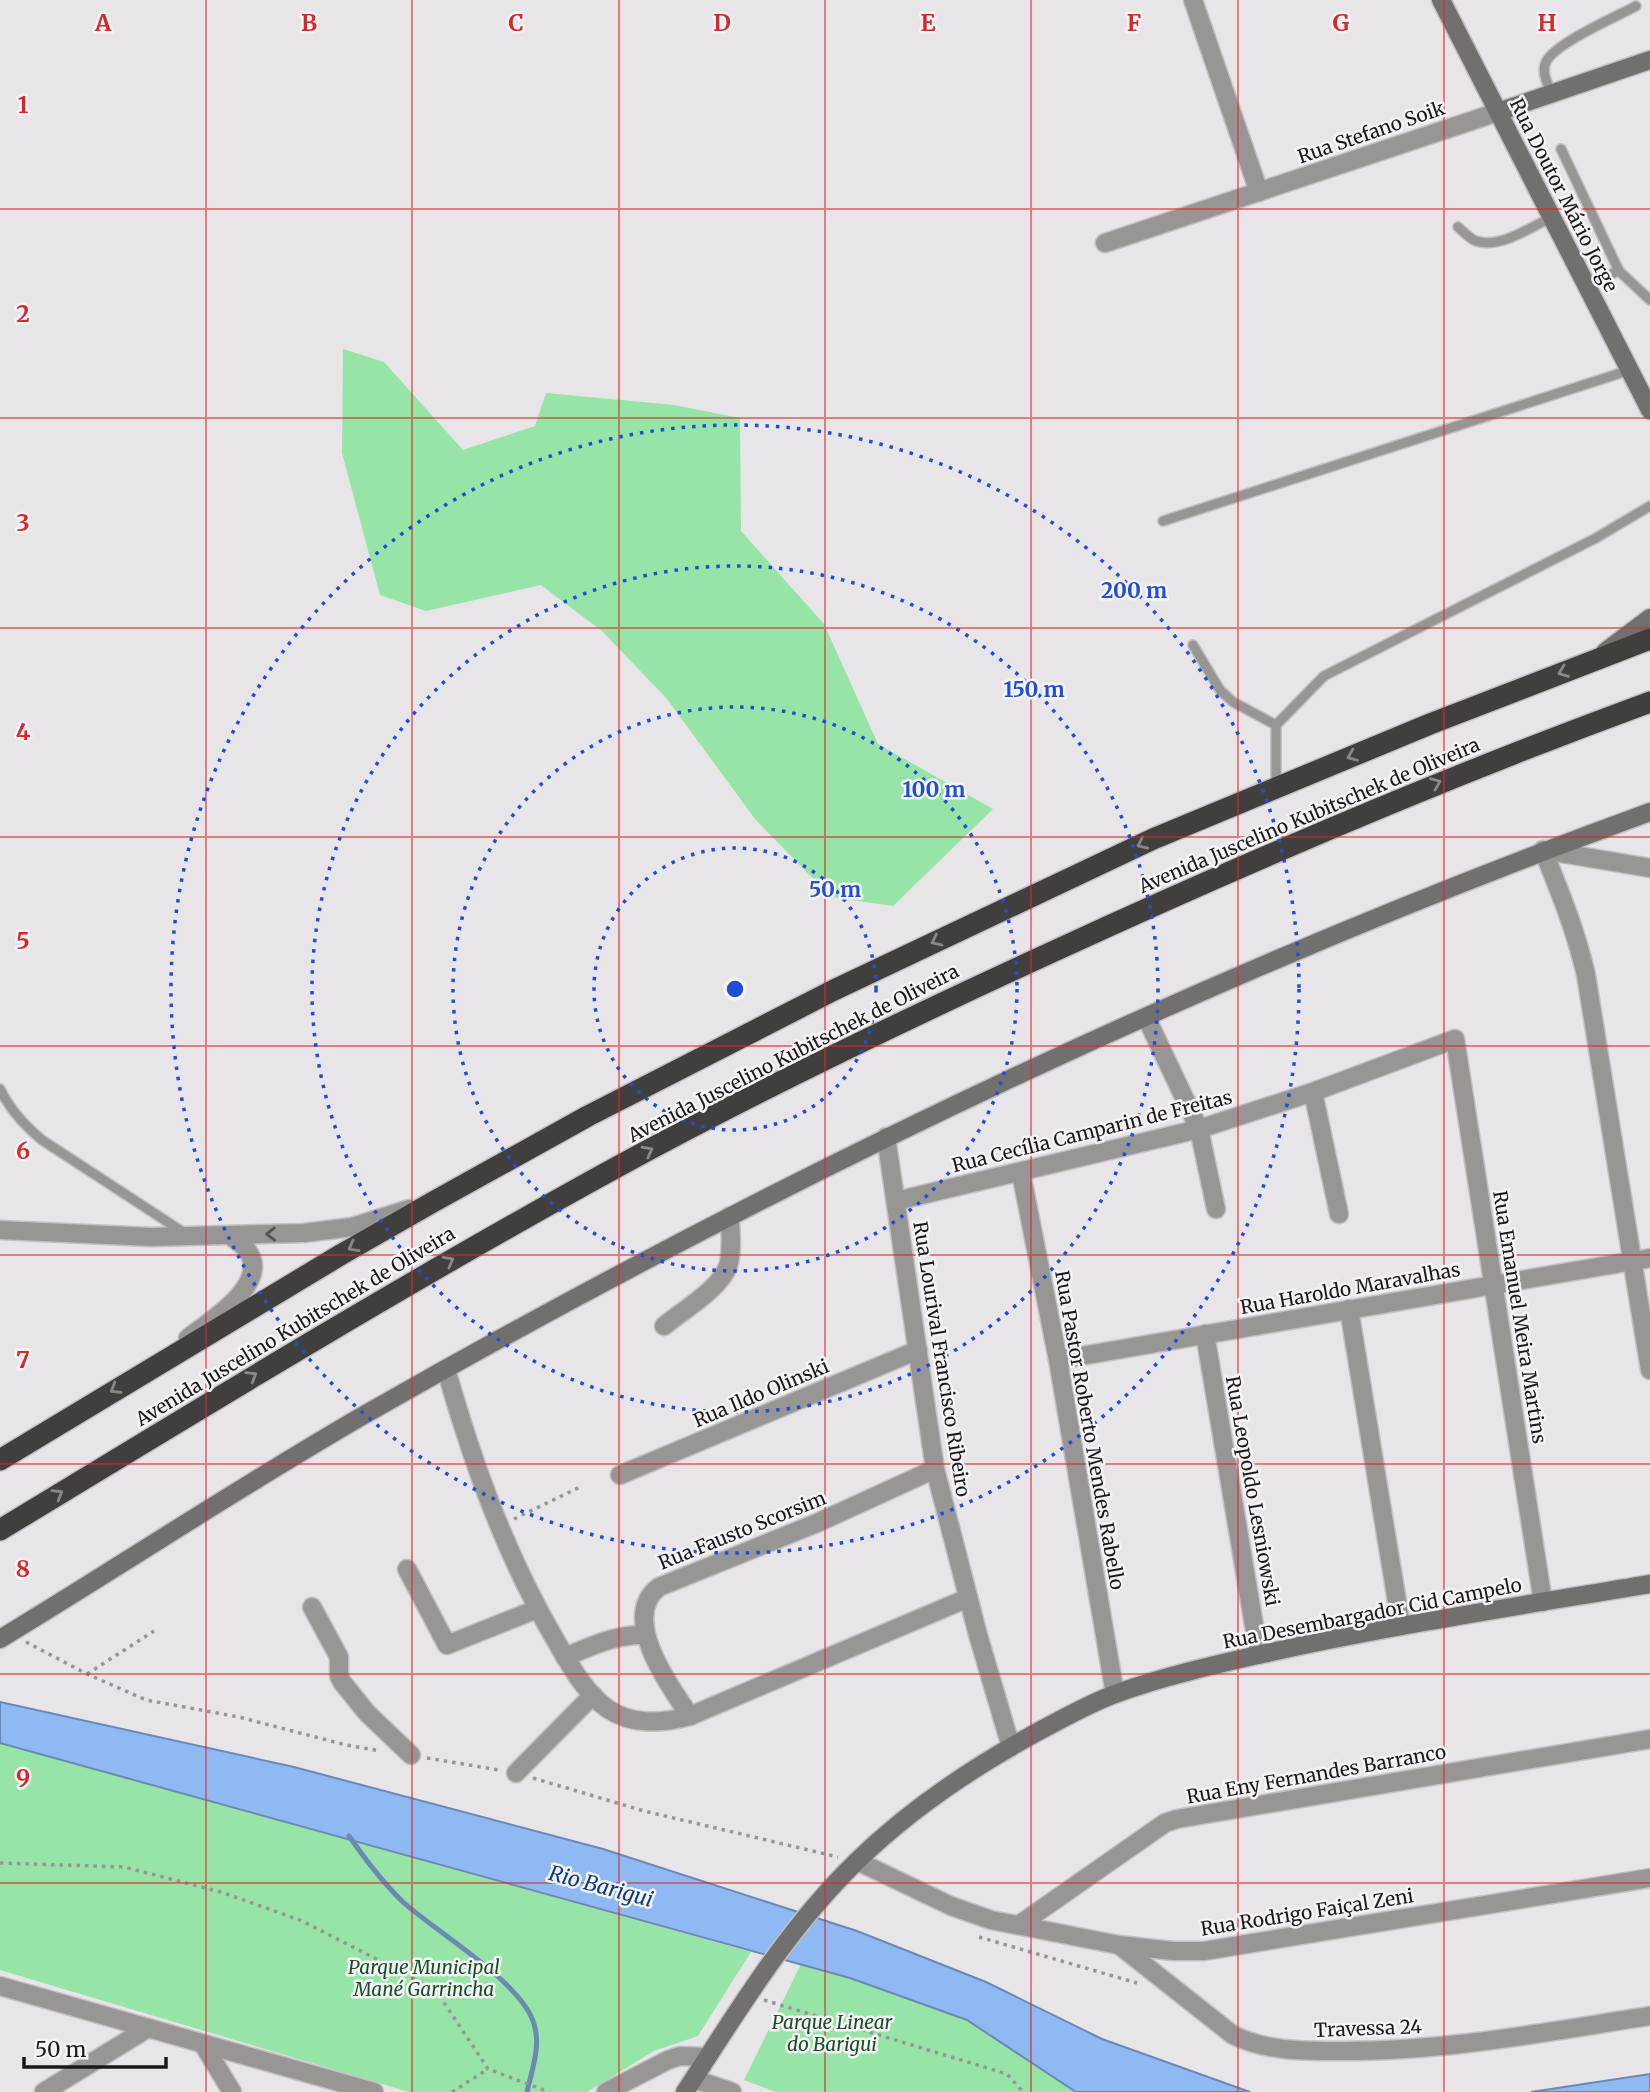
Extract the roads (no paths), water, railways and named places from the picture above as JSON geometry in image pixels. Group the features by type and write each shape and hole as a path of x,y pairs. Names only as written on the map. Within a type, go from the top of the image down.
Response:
{"highway":[{"name":"Avenida Juscelino Kubitschek de Oliveira","path":"0,1460 150,1368 433,1202 600,1111 834,990 1091,867 1276,787 1650,639"},
{"name":"Avenida Juscelino Kubitschek de Oliveira","path":"0,1530 411,1282 620,1166 820,1062 993,979 1283,848 1431,785 1650,702"}],"street":[{"path":"1193,0 1259,192"},
{"name":"Rua Doutor Mário Jorge","path":"1441,0 1650,410"},
{"name":"Rua Stefano Soik","path":"1105,243 1650,60"},
{"path":"1595,659 1650,618"},
{"path":"0,1639 278,1466 446,1369 730,1216 887,1137 1146,1017 1411,902 1650,811"},
{"path":"1543,850 1650,868"},
{"path":"1543,850 1571,921 1586,975 1641,1259 1650,1370"},
{"path":"1146,1017 1199,1129 1216,1209"},
{"name":"Rua Cecília Camparin de Freitas","path":"896,1201 1199,1129 1313,1092 1455,1039"},
{"name":"Rua Emanuel Meira Martins","path":"1455,1039 1543,1602"},
{"path":"1313,1092 1339,1214"},
{"name":"Rua Lourival Francisco Ribeiro","path":"887,1137 935,1469 968,1598 1011,1747"},
{"name":"Rua Pastor Roberto Mendes Rabello","path":"1021,1173 1058,1360 1115,1694"},
{"path":"0,1230 105,1236 190,1237 330,1232 433,1202"},
{"path":"664,1326 719,1282 728,1267 730,1216"},
{"path":"150,1368 236,1298 253,1276 253,1262 247,1251 230,1235"},
{"name":"Rua Haroldo Maravalhas","path":"1058,1360 1641,1259"},
{"path":"1349,1310 1401,1626"},
{"name":"Rua Leopoldo Lesniowski","path":"1205,1334 1259,1655"},
{"name":"Rua Ildo Olinski","path":"620,1475 918,1350"},
{"path":"446,1369 476,1469 537,1609 565,1657 593,1695 608,1709 626,1717 646,1722 667,1722 690,1716 968,1598"},
{"name":"Rua Fausto Scorsim","path":"690,1716 660,1670 645,1635 648,1598 659,1587 817,1523 935,1469"},
{"path":"407,1569 447,1645 537,1609"},
{"name":"Rua Desembargador Cid Campelo","path":"689,2085 760,1977 830,1889 857,1861 924,1805 1011,1747 1115,1694 1186,1673 1401,1626 1650,1584"},
{"path":"312,1608 340,1657 342,1682 367,1713 411,1755"},
{"path":"565,1657 609,1639 645,1635"},
{"path":"516,1773 593,1695"},
{"name":"Rua Eny Fernandes Barranco","path":"1018,1925 1166,1823 1177,1819 1650,1739"},
{"name":"Rua Rodrigo Faiçal Zeni","path":"857,1861 972,1914 1119,1945 1173,1951 1204,1951 1650,1878"},
{"name":"Travessa 24","path":"1119,1945 1233,2035 1249,2043 1275,2048 1354,2051 1443,2047 1650,2016"},
{"path":"0,1986 374,2092"},
{"path":"44,2092 69,2086 148,2028"},
{"path":"203,2043 232,2092"},
{"path":"606,2092 668,2060 680,2056 707,2057"},
{"path":"689,2085 732,2092"}],"lane":[{"path":"1552,94 1544,72 1546,61 1560,46 1636,6"},
{"path":"1561,149 1619,271 1650,300"},
{"path":"1458,227 1474,240 1490,243 1552,218"},
{"path":"1586,284 1619,271"},
{"path":"1163,521 1630,370"},
{"path":"1276,787 1276,725 1324,676 1596,538 1650,506"},
{"path":"1193,645 1220,690 1234,702 1276,725"},
{"path":"0,1089 22,1123 42,1140 190,1237"}],"water":[{"name":"Rio Barigui","path":"0,1702 294,1767 603,1849 857,1931 986,1982 1102,2039 1250,2092 1076,2092 967,2020 850,1978 0,1743"},
{"path":"1650,2074 1650,2092 1531,2092"}],"waterway":[{"path":"349,1836 374,1870 403,1902 496,1975 527,2008 537,2041 527,2092"}],"park label":[{"name":"Parque Municipal Mané Garrincha","path":"424,1978"},
{"name":"Parque Linear do Barigui","path":"832,2033"}]}
